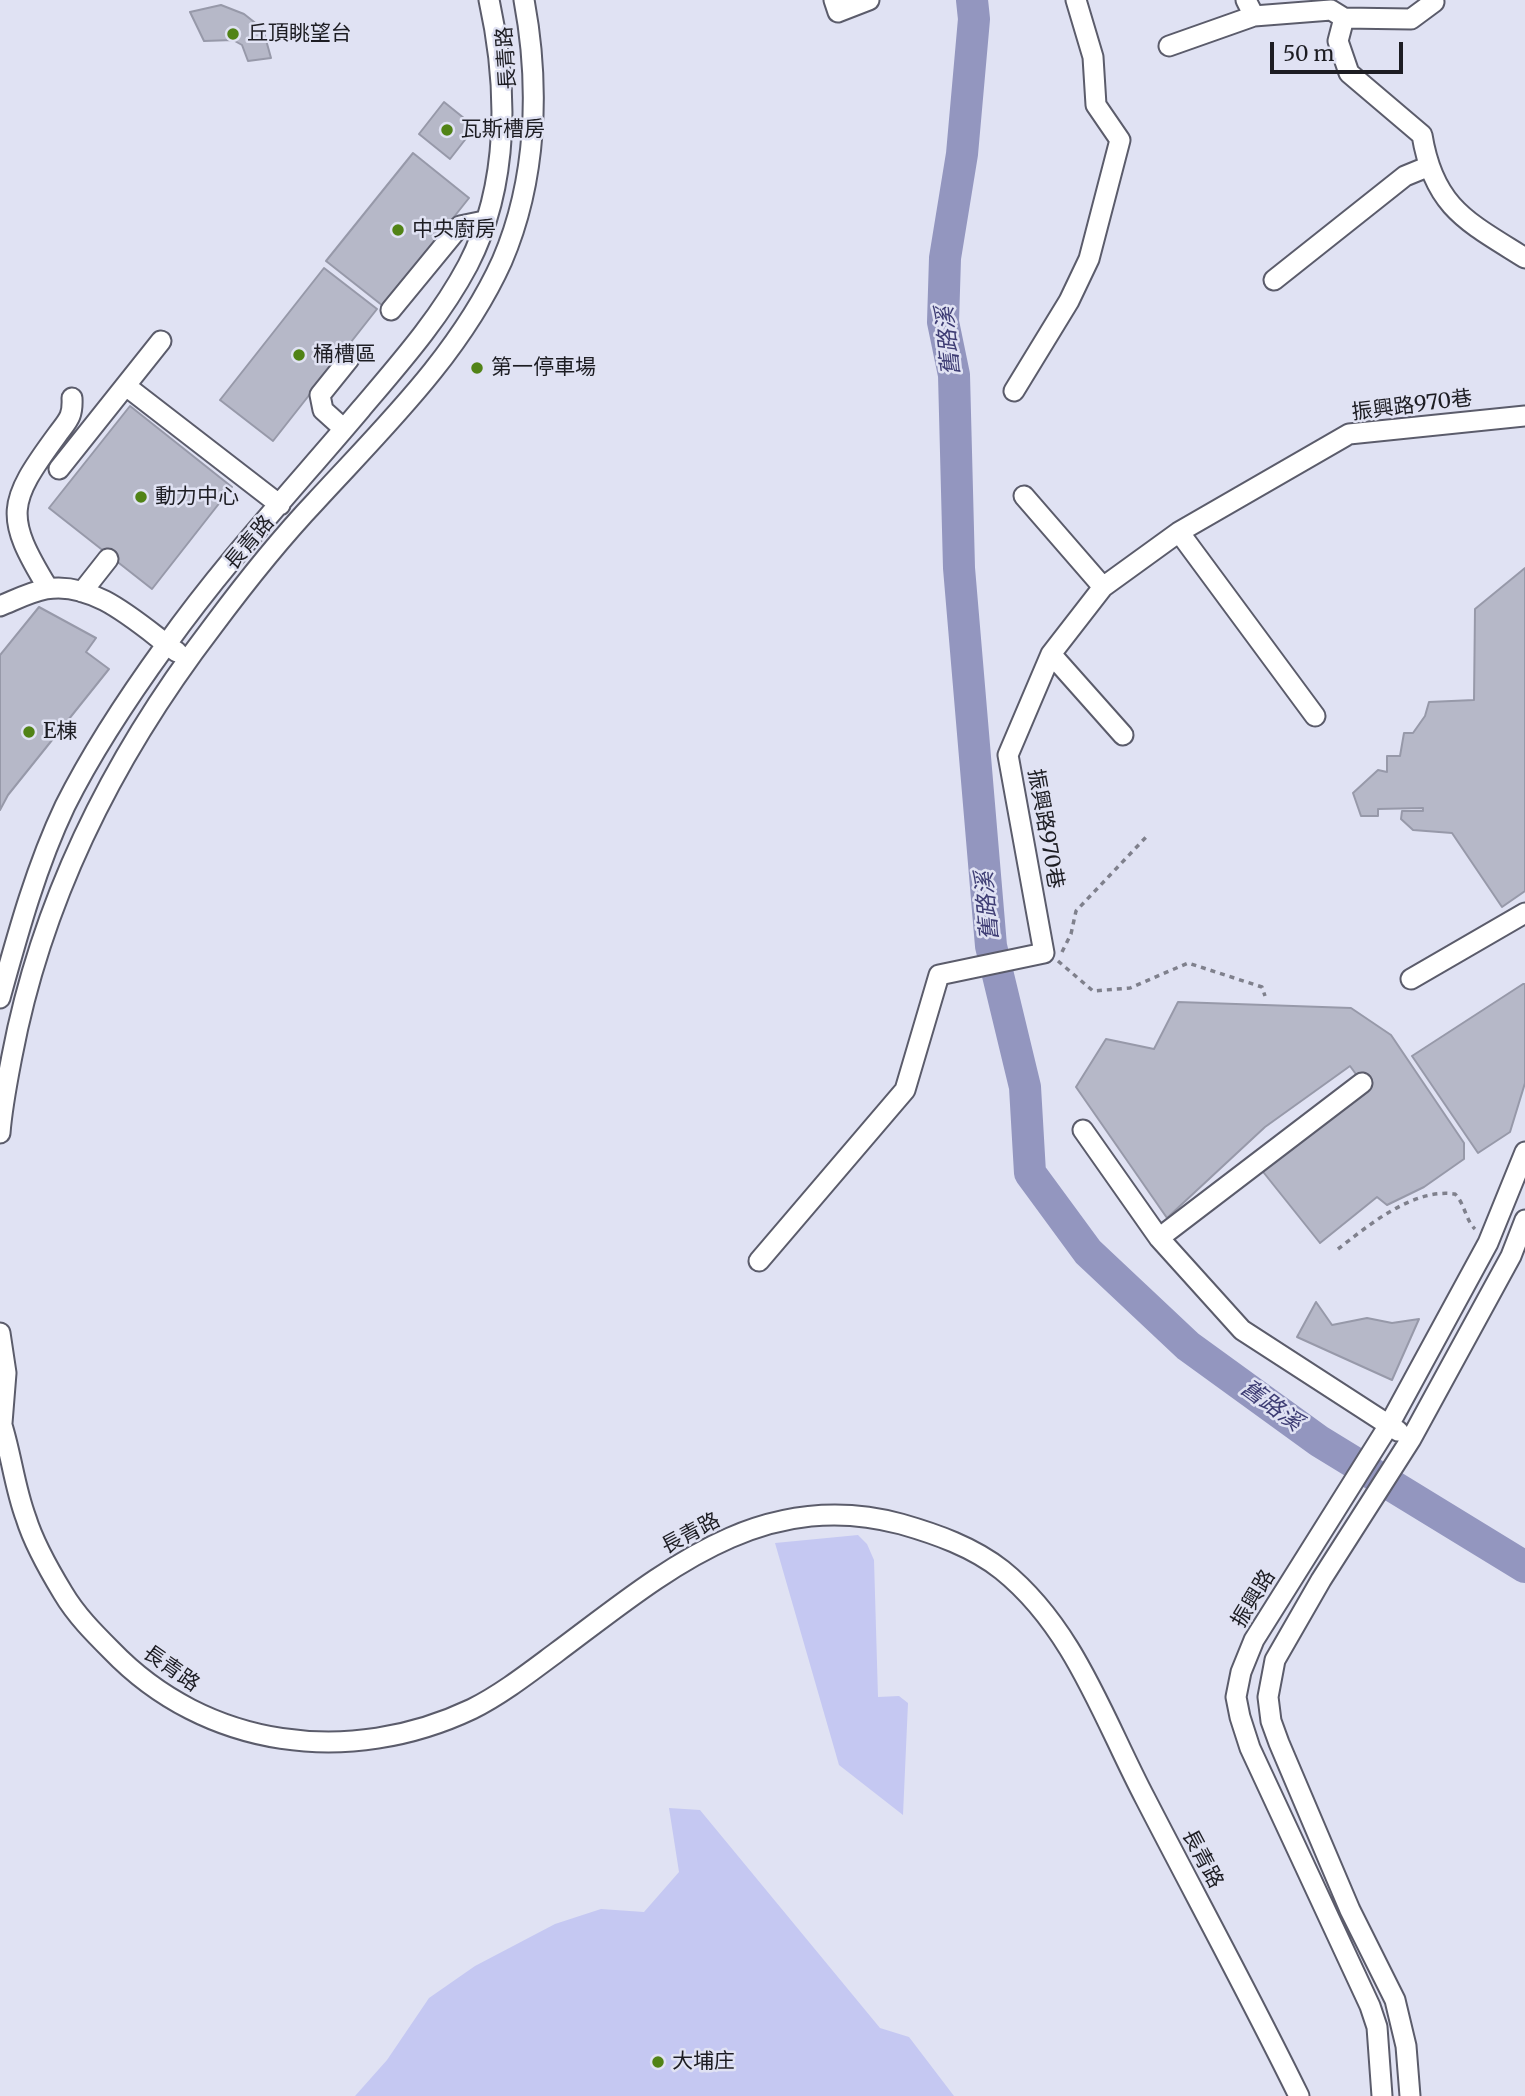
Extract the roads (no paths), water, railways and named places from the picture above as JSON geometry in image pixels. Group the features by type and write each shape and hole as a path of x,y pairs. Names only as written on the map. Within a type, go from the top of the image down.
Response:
{"street":[{"name":"長青路","path":"0,998 19,930 65,807 116,720 166,644 408,355 469,264 495,184 504,86 489,0"},
{"name":"長青路","path":"0,1133 4,1075 37,953 74,859 111,779 187,659 264,561 423,384 448,349 501,261 526,185 534,75 524,0"},
{"path":"834,0 838,12 869,0"},
{"path":"1014,391 1069,301 1089,259 1120,140 1096,105 1093,57 1076,0"},
{"path":"1169,46 1250,8 1331,10 1344,18 1411,19 1434,2"},
{"path":"1344,18 1338,41 1349,73 1422,135 1427,167 1459,216 1525,258"},
{"path":"1274,280 1405,176 1427,167"},
{"path":"391,310 460,226 484,221"},
{"path":"425,331 448,349"},
{"path":"59,469 162,341"},
{"path":"344,429 323,410 320,394 349,359"},
{"path":"126,386 280,505"},
{"path":"48,589 23,547 15,510 26,476 73,414 72,398"},
{"name":"振興路970巷","path":"759,1261 905,1090 939,975 1051,956 1008,755 1051,654 1103,587 1179,532 1349,434 1525,416"},
{"path":"1024,496 1103,587"},
{"path":"1179,532 1315,716"},
{"path":"82,592 108,559"},
{"path":"0,607 48,589 82,592 117,609 187,659"},
{"path":"1051,654 1123,735"},
{"path":"1411,979 1525,913"},
{"path":"1159,1238 1362,1083"},
{"path":"1083,1130 1159,1238 1242,1330 1411,1439"},
{"name":"振興路","path":"1382,2096 1377,2026 1370,2006 1250,1748 1236,1698 1241,1672 1254,1640 1389,1425 1488,1243 1525,1152"},
{"path":"1410,2096 1406,2046 1395,2000 1350,1910 1291,1772 1271,1721 1268,1697 1275,1660 1518,1261 1525,1220"},
{"path":"1488,1243 1518,1261"},
{"name":"長青路","path":"0,1333 6,1373 1,1421 26,1521 65,1598 125,1665 166,1697 233,1729 279,1740 332,1745 429,1727 475,1707 517,1682 662,1574 712,1544 795,1518 828,1514 875,1518 921,1530 977,1553 1003,1571 1043,1612 1078,1660 1129,1769 1299,2096"}],"waterway":[{"name":"舊路溪","path":"972,0 974,19 962,154 945,258 943,322 954,375 959,568 991,946 1025,1087 1030,1173 1088,1252 1188,1346 1319,1441 1525,1567"}],"place":[{"name":"丘頂眺望台","path":"233,34"},
{"name":"瓦斯槽房","path":"447,130"},
{"name":"中央廚房","path":"398,230"},
{"name":"桶槽區","path":"299,355"},
{"name":"第一停車場","path":"477,368"},
{"name":"動力中心","path":"141,497"},
{"name":"E棟","path":"29,732"},
{"name":"大埔庄","path":"658,2062"}]}
